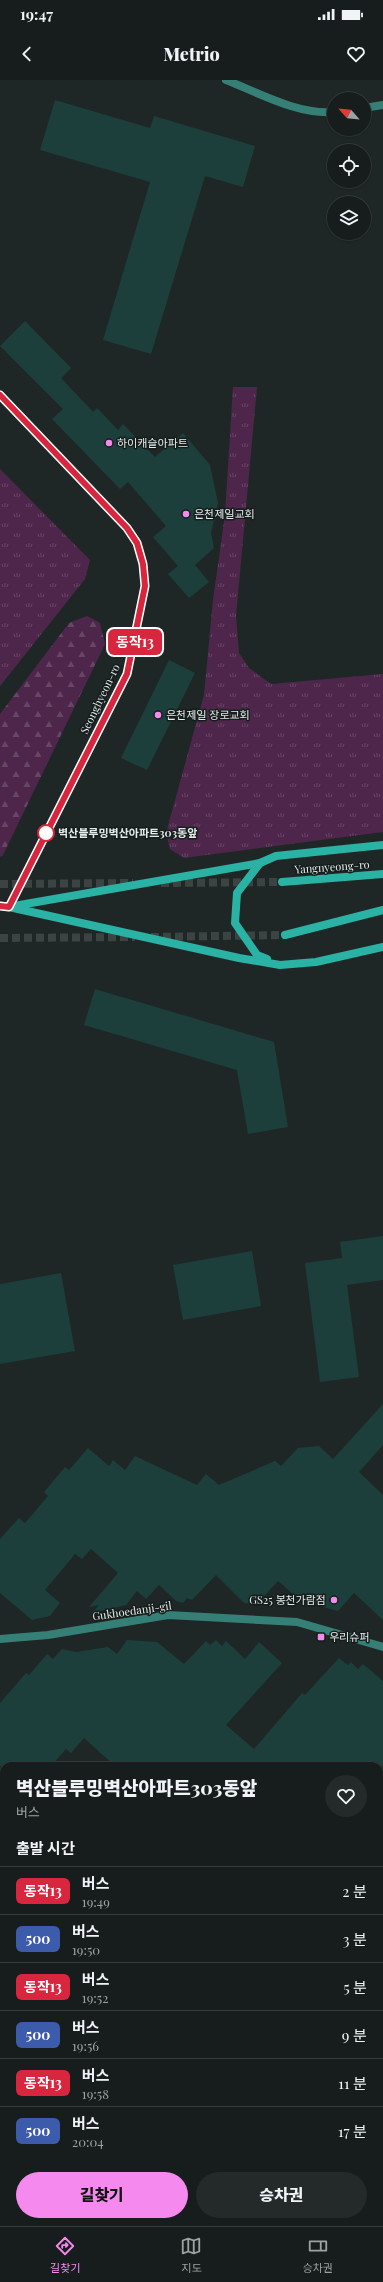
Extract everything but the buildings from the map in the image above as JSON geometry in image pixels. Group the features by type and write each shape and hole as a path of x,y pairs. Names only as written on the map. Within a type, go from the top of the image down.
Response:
{"main road":[{"path":"9,907 260,863 276,856 383,845"},
{"path":"260,863 237,894 235,923 257,955 280,965"},
{"name":"Yangnyeong-ro","path":"282,882 383,874"},
{"path":"9,907 239,958 280,965 316,962 383,948"},
{"path":"286,935 383,910"}],"street":[{"path":"226,80 290,105 321,113 327,113"},
{"path":"371,107 383,105"},
{"name":"Seonghyeon-ro","path":"0,395 127,528 137,543 143,564 145,586 127,674 9,907"},
{"path":"0,906 9,907"},
{"name":"Gukhoedanji-gil","path":"0,1639 48,1635 168,1615 297,1622 383,1647"}],"green space":[{"path":"233,387 257,387 236,616 239,653 249,668 271,684 383,674 383,832 184,858 170,849 166,833 204,695 213,600 225,515"},
{"path":"0,469 90,560 85,579 0,686"},
{"path":"87,616 100,623 105,644 3,855 0,857 0,714 69,623"}],"tunnel":[{"path":"161,883 282,882"},
{"path":"0,884 133,883"},
{"path":"151,937 285,935"},
{"path":"0,938 135,937"}],"bus line":[{"name":"동작13","path":"0,395 127,528 137,543 143,564 145,586 127,674 81,762 9,907 0,906"}],"place":[{"name":"하이캐슬아파트","path":"109,443"},
{"name":"은천제일교회","path":"186,514"},
{"name":"은천제일 장로교회","path":"158,715"},
{"name":"벽산블루밍벽산아파트303동앞","path":"46,833"},
{"name":"GS25 봉천가람점","path":"334,1600"},
{"name":"우리슈퍼","path":"321,1637"}]}
